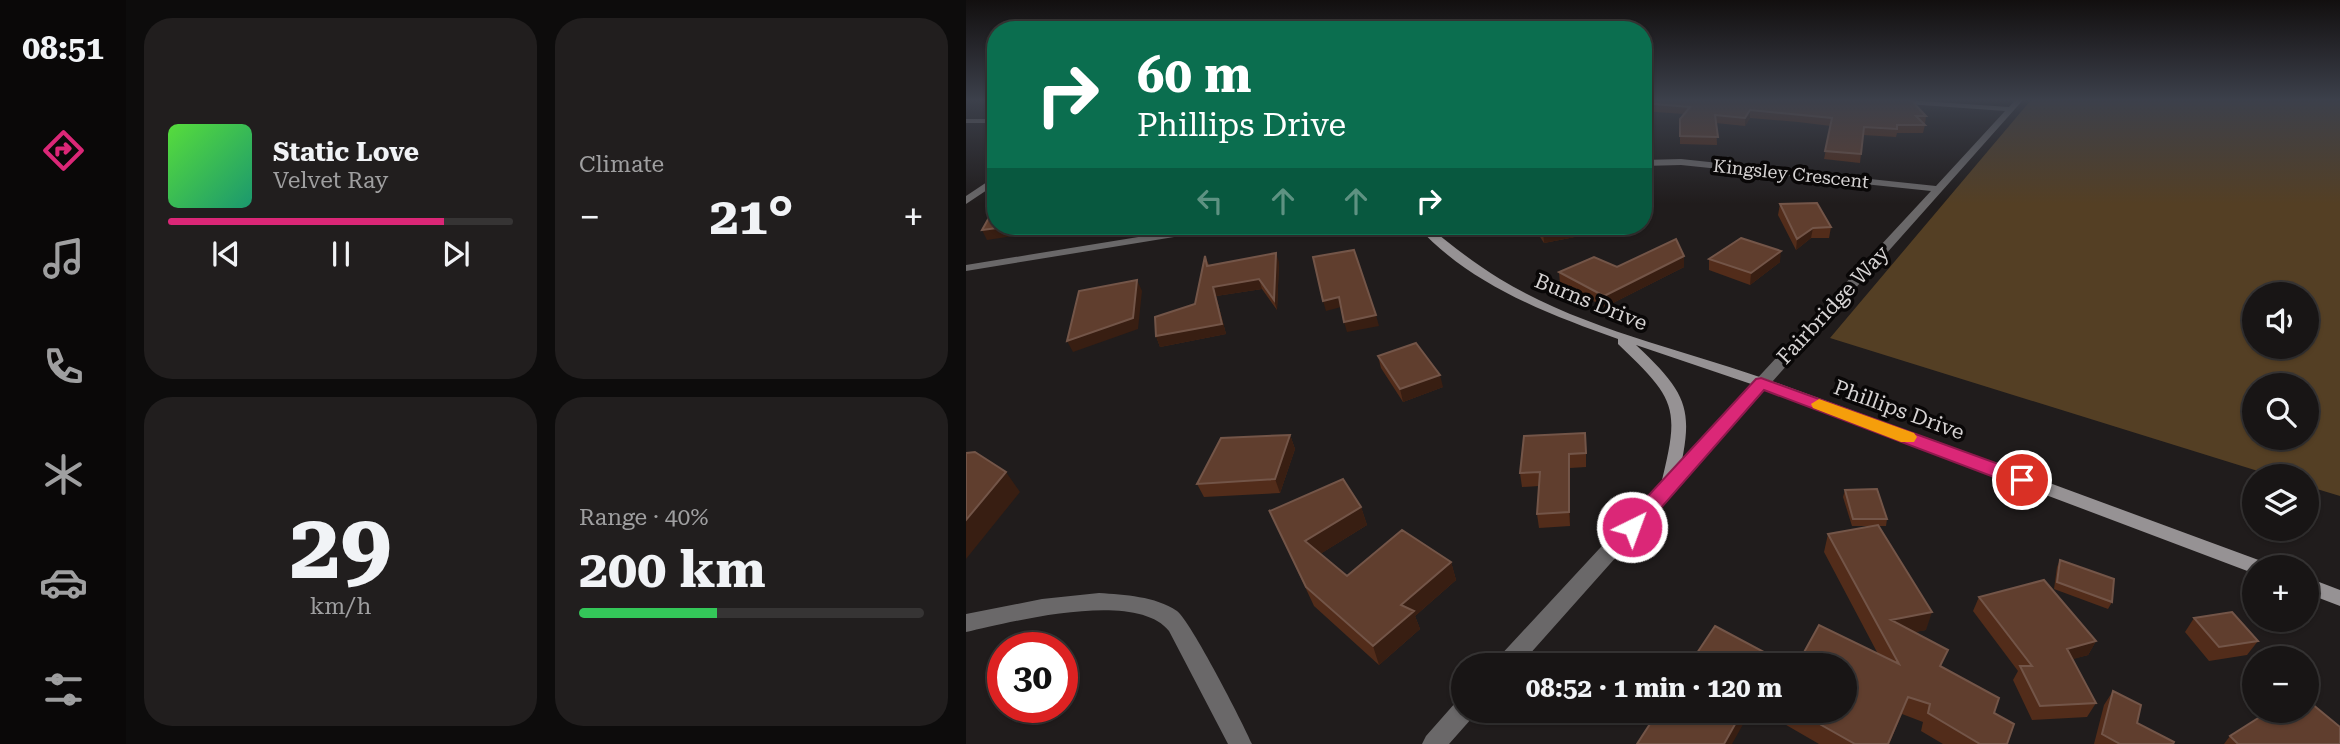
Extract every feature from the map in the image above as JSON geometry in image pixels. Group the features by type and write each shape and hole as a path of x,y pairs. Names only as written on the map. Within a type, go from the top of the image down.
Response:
{"main road":[{"name":"Burns Drive","path":"1431,235 1446,249 1494,281 1619,337 1761,383"},
{"path":"1619,337 1659,374 1675,396 1681,416 1680,439 1668,488"},
{"name":"Phillips Drive","path":"1761,383 2242,561"},
{"path":"2319,590 2340,598"}],"street":[{"name":"Fairbridge Way","path":"1517,653 1988,135"},
{"name":"Kingsley Crescent","path":"1652,163 1681,162 1940,189"},
{"path":"966,201 987,186"},
{"path":"966,268 1168,235"},
{"path":"966,623 1025,611 1093,603 1138,604 1173,618 1240,744"},
{"path":"1434,744 1453,723"}],"shaded area":[{"path":"2002,135 2340,135 2340,496 2319,490 2319,464 2242,466 1830,338"}],"building":[{"path":"1718,135 1718,137 1680,136"},
{"path":"1828,135 1863,135 1861,154 1825,151"},
{"path":"1817,203 1831,227 1813,228 1797,239 1780,204"},
{"path":"1741,238 1781,251 1751,273 1709,259"},
{"path":"1676,239 1684,256 1604,296 1559,272 1594,257 1617,267"},
{"path":"1354,250 1376,315 1344,322 1339,297 1323,301 1313,257"},
{"path":"1276,253 1274,300 1259,279 1213,287 1222,324 1156,336 1155,317 1195,304 1205,256 1207,266"},
{"path":"1137,280 1133,318 1067,341 1079,291"},
{"path":"1416,343 1440,375 1400,389 1378,356"},
{"path":"1585,433 1586,453 1569,454 1569,512 1537,514 1540,472 1520,473 1524,436"},
{"path":"1290,435 1275,479 1197,484 1221,438"},
{"path":"975,452 1006,472 966,520 966,453"},
{"path":"1343,479 1361,507 1305,541 1347,576 1402,530 1451,562 1401,605 1414,611 1373,646 1306,587 1269,510"},
{"path":"1877,489 1887,519 1853,519 1845,490"},
{"path":"1878,525 1932,612 1891,620 1948,650 1940,666 1999,698 1994,713 2014,724 2007,744 1980,744 1928,713 1930,704 1908,697 1888,744 1855,744 1818,723 1857,723 1857,653 1804,653 1819,625 1899,664 1828,534"},
{"path":"2060,560 2114,579 2112,602 2057,582"},
{"path":"2044,580 2096,641 2067,649 2096,703 2040,706 2020,666 2032,666 1979,597"},
{"path":"2232,612 2242,623 2242,632 2250,632 2258,641 2219,647 2194,618"},
{"path":"1715,626 1766,653 1697,653"},
{"path":"2113,691 2141,705 2137,723 2174,742 2173,744 2120,744 2102,734"},
{"path":"2319,710 2340,727 2340,744 2238,744 2230,736 2250,723 2319,723"},
{"path":"1651,723 1736,723 1724,744 1637,744"}],"slow traffic":[{"path":"1819,404 1908,437"}],"route":[{"path":"1632,527 1761,383 2022,480"}]}
